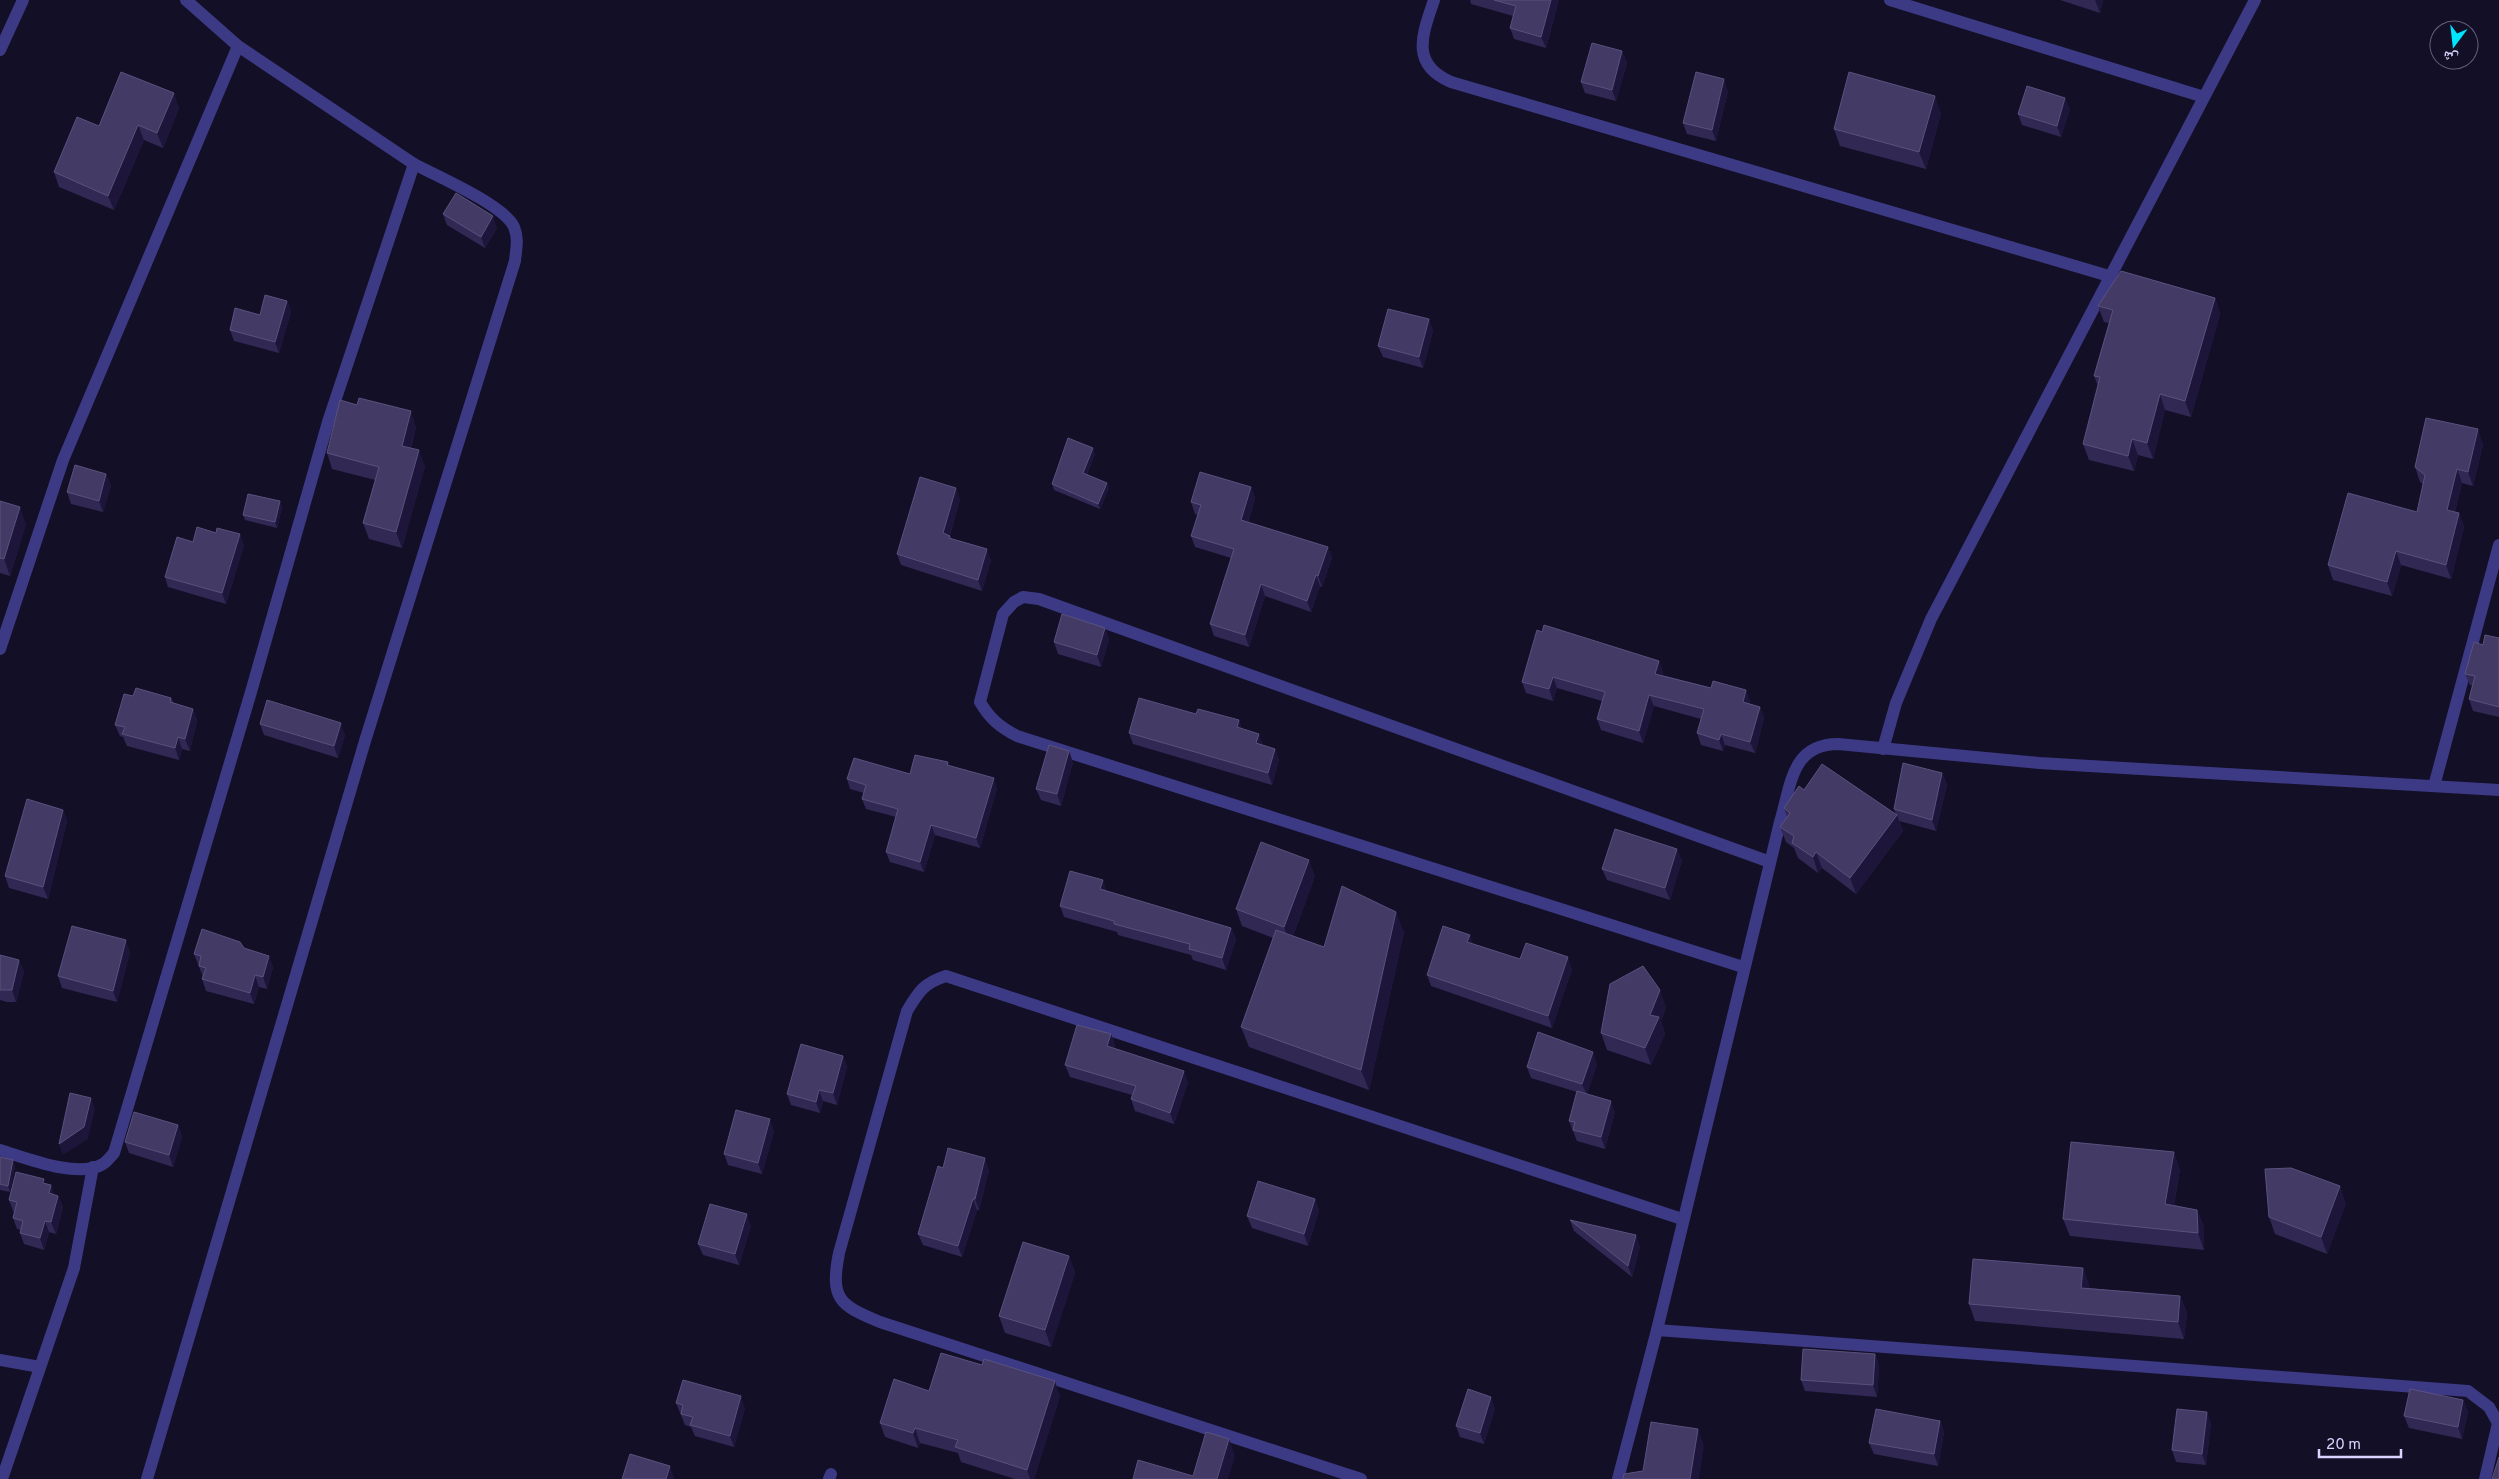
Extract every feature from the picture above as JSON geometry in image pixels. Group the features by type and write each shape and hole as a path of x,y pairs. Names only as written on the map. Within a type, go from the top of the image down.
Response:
{"street":[{"path":"0,50 23,0"},
{"path":"147,1479 365,741 514,261 518,240 513,225 502,211 414,164 238,46 186,0"},
{"path":"1434,0 1422,42 1423,58 1441,78 2109,276"},
{"path":"1890,0 2204,97"},
{"path":"1883,749 1896,703 1931,619 2255,0"},
{"path":"0,649 63,460 238,46"},
{"path":"0,1150 60,1167 86,1170 104,1164 114,1153 251,692 328,422 414,164"},
{"path":"2434,786 2499,545"},
{"path":"1743,968 1017,736 999,727 980,702 1003,614 1014,602 1023,597 1039,599 1770,862"},
{"path":"1618,1479 1657,1330 1682,1219 1770,862 1796,764 1807,752 1824,744 2039,763 2499,790"},
{"path":"1361,1479 880,1322 851,1310 836,1293 835,1273 839,1253 907,1011 917,993 929,981 946,976 1682,1219"},
{"path":"2,1479 74,1268 94,1167"},
{"path":"1657,1330 2468,1391 2490,1407 2498,1423 2485,1479"},
{"path":"0,1360 40,1367"}],"building":[{"path":"1494,0 1551,0 1541,37 1510,28 1516,6"},
{"path":"1592,43 1622,51 1612,90 1581,82"},
{"path":"121,72 174,93 157,133 138,125 108,196 54,172 77,117 99,126"},
{"path":"1696,72 1724,79 1712,130 1683,123"},
{"path":"1849,72 1935,96 1919,152 1834,129"},
{"path":"2027,86 2065,98 2057,126 2018,114"},
{"path":"456,193 493,216 481,237 443,214"},
{"path":"2121,271 2215,298 2185,401 2160,394 2147,443 2132,439 2128,456 2083,444 2100,377 2094,376 2113,310 2098,306"},
{"path":"265,295 287,301 275,342 230,330 235,308 260,315"},
{"path":"1388,309 1429,319 1419,357 1378,346"},
{"path":"359,398 411,411 402,446 419,450 396,532 363,523 379,467 327,453 340,400 357,405"},
{"path":"2426,418 2478,429 2468,472 2457,469 2447,510 2459,513 2446,565 2396,551 2387,582 2328,565 2348,493 2417,512 2425,475 2415,467"},
{"path":"1068,438 1093,448 1083,473 1107,483 1098,504 1052,484"},
{"path":"75,465 106,474 99,501 67,492"},
{"path":"1200,472 1251,487 1241,520 1328,547 1307,601 1261,584 1245,635 1210,624 1234,549 1191,536 1201,505 1191,502"},
{"path":"920,477 956,488 943,533 950,536 949,538 987,549 978,580 897,554"},
{"path":"248,494 280,501 275,522 243,515"},
{"path":"0,501 20,507 4,559 0,558"},
{"path":"197,527 216,533 217,528 240,534 222,593 165,577 177,537 193,542"},
{"path":"1062,614 1105,628 1097,655 1054,642"},
{"path":"1544,625 1659,661 1655,674 1711,688 1713,681 1746,690 1743,702 1760,707 1750,742 1721,734 1719,740 1697,733 1704,709 1649,695 1639,731 1597,719 1605,692 1553,677 1549,689 1522,682 1537,630 1542,632"},
{"path":"2485,635 2499,638 2499,707 2469,699 2475,676 2465,674 2474,642 2483,645"},
{"path":"136,688 171,698 170,702 193,709 185,739 178,737 175,748 122,734 125,727 115,725 124,694 133,696"},
{"path":"1139,698 1196,714 1198,709 1239,720 1237,727 1259,734 1256,743 1275,749 1268,773 1129,733"},
{"path":"267,700 341,723 334,746 260,724"},
{"path":"1049,745 1069,751 1057,794 1036,789"},
{"path":"915,755 948,762 947,765 994,778 976,838 931,825 920,862 886,852 898,809 862,799 866,785 847,779 854,758 910,774"},
{"path":"1903,763 1942,773 1932,820 1894,809"},
{"path":"1822,764 1897,815 1850,878 1816,852 1813,857 1792,843 1794,836 1780,827 1790,813 1784,808 1799,786 1804,790"},
{"path":"27,799 63,810 43,887 5,876"},
{"path":"1615,829 1677,849 1665,888 1602,869"},
{"path":"1261,842 1309,860 1284,927 1236,909"},
{"path":"1070,871 1103,880 1100,889 1231,928 1222,958 1189,949 1190,944 1114,924 1114,921 1060,906"},
{"path":"1342,886 1396,912 1361,1070 1241,1027 1276,930 1324,947"},
{"path":"72,926 126,940 113,991 58,976"},
{"path":"1443,926 1470,935 1467,942 1520,959 1526,943 1568,957 1548,1016 1427,975"},
{"path":"202,929 240,942 244,948 269,956 263,977 255,975 250,993 202,979 206,968 199,966 201,956 194,954"},
{"path":"0,955 19,960 12,990 0,990"},
{"path":"1643,966 1660,990 1650,1015 1659,1017 1645,1048 1601,1033 1610,984"},
{"path":"1077,1025 1111,1034 1107,1046 1184,1071 1170,1113 1131,1099 1136,1086 1065,1065"},
{"path":"1538,1032 1593,1052 1582,1084 1527,1067"},
{"path":"801,1044 843,1056 833,1093 819,1090 816,1102 787,1094"},
{"path":"1577,1091 1611,1101 1601,1137 1573,1130 1575,1122 1569,1121"},
{"path":"70,1093 91,1098 84,1127 59,1144"},
{"path":"736,1110 770,1119 758,1163 724,1154"},
{"path":"134,1112 178,1125 169,1155 125,1142"},
{"path":"2071,1142 2174,1152 2165,1204 2197,1210 2198,1233 2063,1219"},
{"path":"948,1148 985,1158 975,1199 973,1199 958,1246 918,1234 938,1166 943,1168"},
{"path":"0,1157 13,1160 8,1186 0,1184"},
{"path":"2291,1168 2340,1186 2321,1237 2269,1217 2265,1169"},
{"path":"16,1172 44,1179 43,1183 51,1185 49,1193 58,1196 51,1222 45,1221 40,1238 20,1233 23,1221 13,1218 17,1202 9,1200"},
{"path":"1258,1181 1315,1199 1304,1234 1247,1216"},
{"path":"710,1204 747,1214 735,1254 698,1244"},
{"path":"1570,1220 1636,1235 1628,1266"},
{"path":"1023,1242 1069,1256 1045,1330 999,1316"},
{"path":"1973,1259 2083,1268 2081,1288 2180,1296 2178,1322 1969,1304"},
{"path":"1803,1349 1875,1354 1873,1385 1801,1380"},
{"path":"941,1353 982,1365 984,1359 1055,1381 1027,1470 955,1447 958,1440 915,1428 913,1433 880,1423 894,1379 929,1391"},
{"path":"683,1380 741,1396 730,1436 690,1425 693,1417 681,1414 683,1405 676,1403"},
{"path":"1468,1389 1491,1397 1480,1433 1456,1426"},
{"path":"2410,1389 2463,1400 2458,1427 2404,1416"},
{"path":"1876,1409 1940,1421 1934,1454 1869,1443"},
{"path":"2177,1409 2207,1412 2202,1454 2172,1450"},
{"path":"1651,1422 1698,1429 1690,1479 1623,1479 1624,1474 1643,1471"},
{"path":"1206,1432 1229,1439 1217,1479 1133,1479 1138,1460 1193,1476"},
{"path":"630,1454 670,1466 666,1479 622,1479"},
{"path":"2499,1457 2499,1479 2492,1479"}]}
